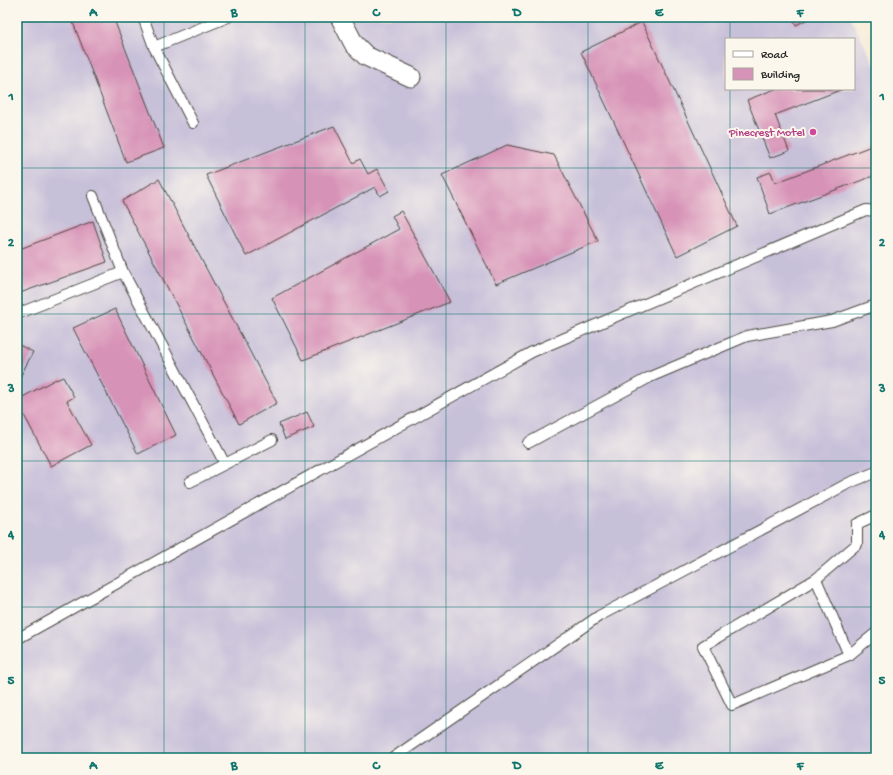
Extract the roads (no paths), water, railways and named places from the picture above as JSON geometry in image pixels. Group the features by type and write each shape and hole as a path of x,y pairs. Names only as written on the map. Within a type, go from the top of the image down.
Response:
{"street":[{"path":"340,17 354,44 366,56 411,78"}],"lane":[{"path":"143,17 154,47 193,123"},
{"path":"154,47 228,17"},
{"path":"93,196 123,272 225,464"},
{"path":"18,637 532,352 866,210 876,211"},
{"path":"17,314 123,272"},
{"path":"528,443 650,377 747,336 832,321 876,305"},
{"path":"190,482 272,440"},
{"path":"393,758 599,616 849,483 876,472"},
{"path":"876,516 857,524 858,544 816,579 702,646 732,705 849,655 876,633"},
{"path":"816,579 849,655"}],"place":[{"name":"Pinecrest Motel","path":"813,132"}]}
